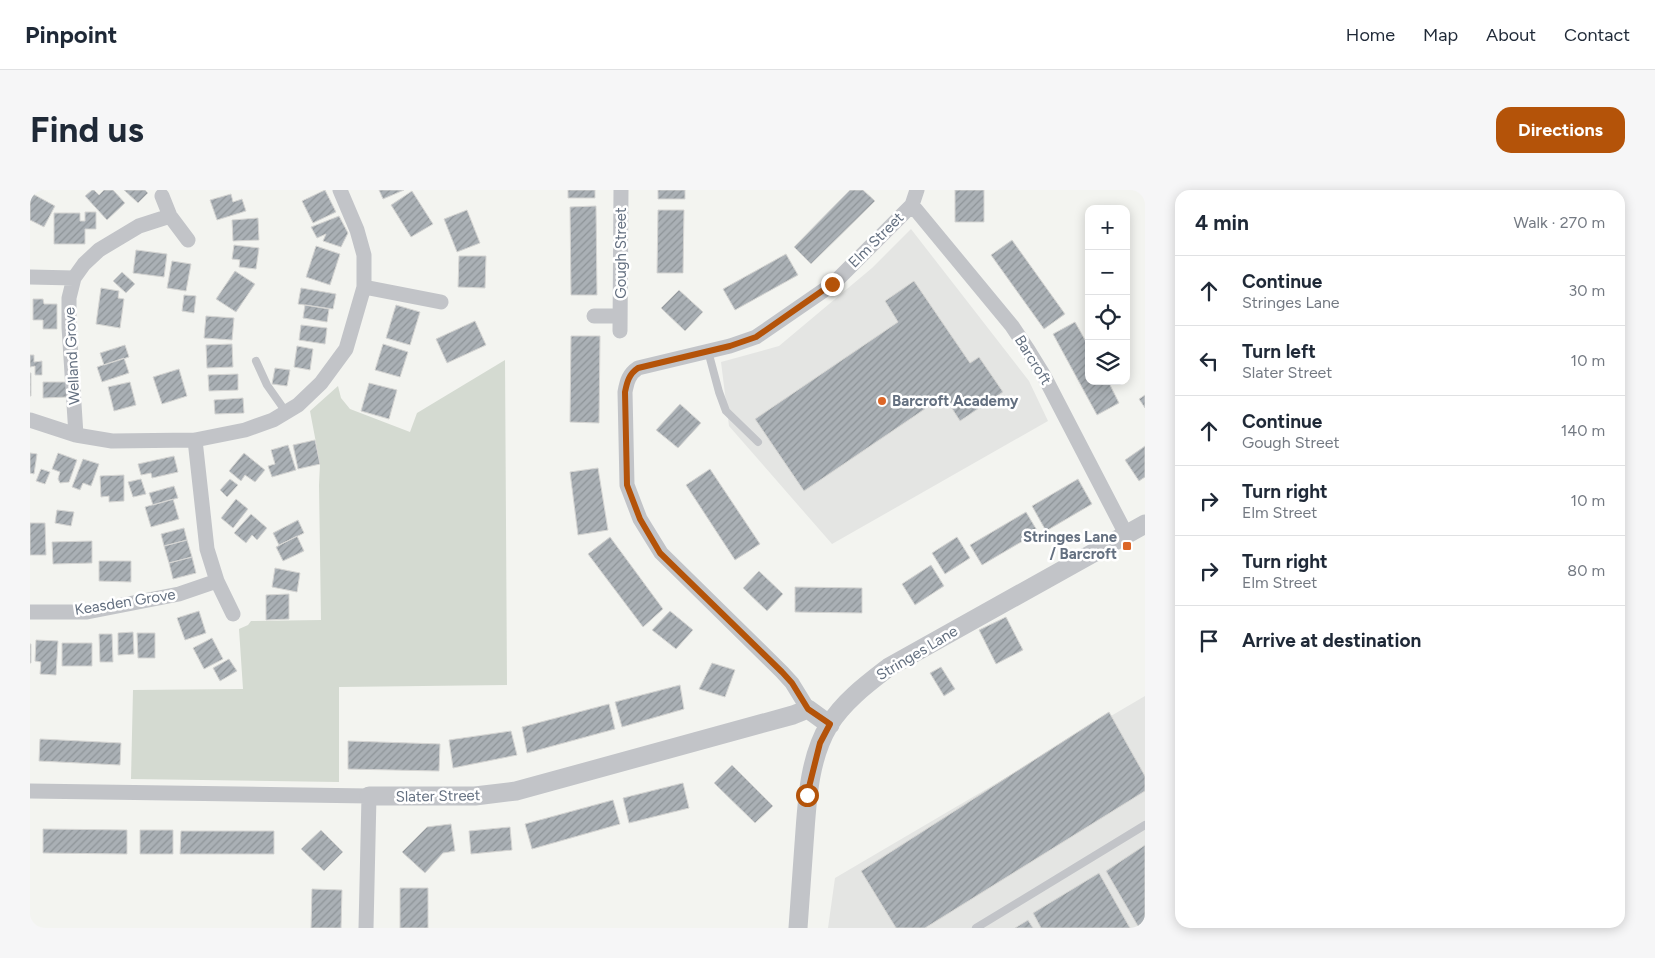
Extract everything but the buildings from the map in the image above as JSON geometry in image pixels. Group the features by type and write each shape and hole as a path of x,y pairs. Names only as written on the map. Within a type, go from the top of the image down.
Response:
{"street":[{"path":"30,420 76,435 112,441 194,440 245,430 273,420 298,405 321,383 346,349 364,287 364,255 357,230 340,190"},
{"name":"Gough Street","path":"594,316 620,324 621,190"},
{"name":"Elm Street","path":"808,709 792,683 782,672 660,553 640,519 627,485 625,392 627,381 632,372 638,368 756,337 832,284 912,205 917,190"},
{"path":"162,196 170,216 188,240"},
{"name":"Barcroft","path":"912,205 1012,326 1028,350 1044,376 1126,534"},
{"name":"Welland Grove","path":"76,435 69,327 70,298 74,278 84,264 99,250 139,226 170,216"},
{"path":"30,277 74,278"},
{"path":"364,287 441,302"},
{"path":"194,440 207,549 218,581 233,614"},
{"name":"Stringes Lane","path":"798,928 807,795 820,743 830,724 841,710 858,691 889,666 1145,524"},
{"name":"Keasden Grove","path":"30,612 87,612 179,594 218,581"},
{"path":"808,709 830,724"},
{"name":"Slater Street","path":"30,791 475,796 516,791 793,715 808,709"},
{"path":"366,928 369,796"}],"lane":[{"path":"708,351 726,411 758,442"},
{"path":"256,361 267,385 286,412"},
{"path":"976,928 1145,825"}],"shaded area":[{"name":"Barcroft Academy","path":"911,229 1029,381 1048,421 832,544 729,426 721,362 779,346 872,268"},
{"path":"505,360 507,685 339,687 339,782 131,779 133,690 243,689 239,629 248,625 251,621 321,620 320,464 310,411 338,386 341,398 350,409 410,432 417,413"},
{"path":"1145,696 1145,928 828,928 835,878"}],"place":[{"name":"Barcroft Academy","path":"882,401"},
{"name":"Stringes Lane / Barcroft","path":"1127,546"}],"route":[{"path":"807,795 820,743 830,724 808,709 792,683 782,672 660,553 640,519 627,485 625,392 627,381 632,372 638,368 730,346 756,337 832,284"}]}
